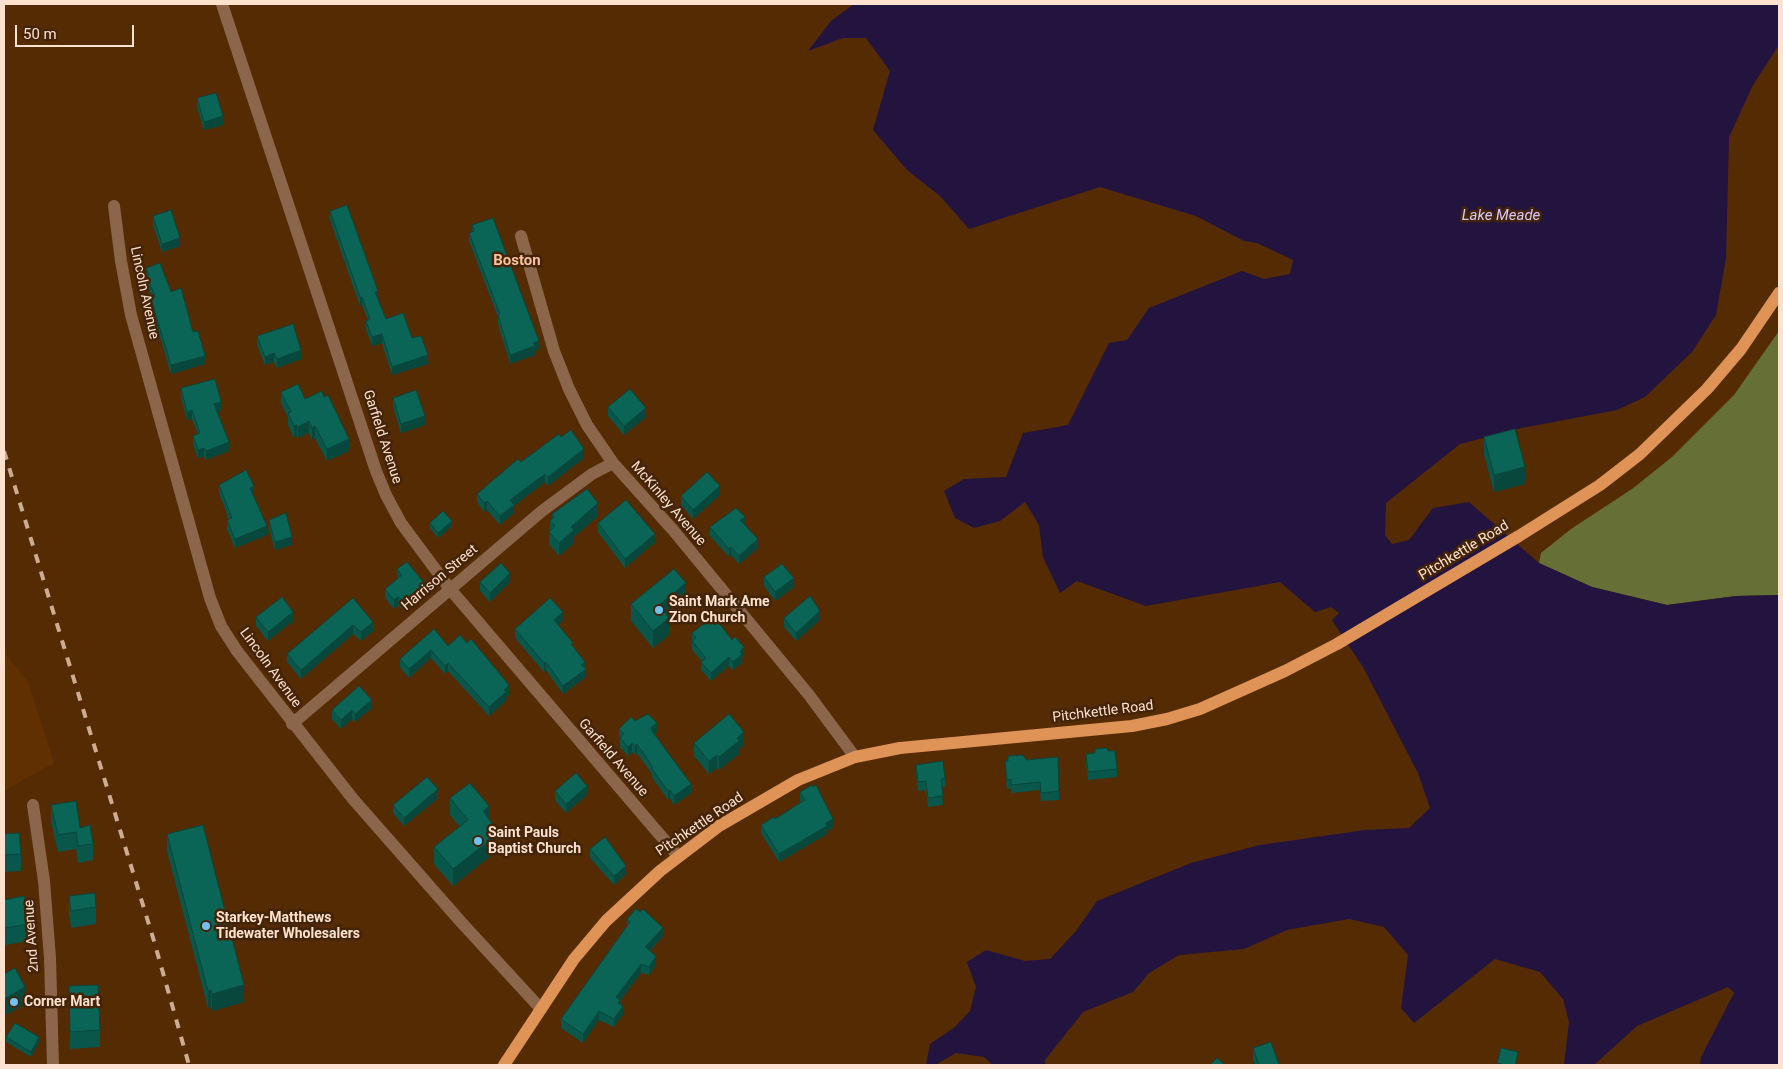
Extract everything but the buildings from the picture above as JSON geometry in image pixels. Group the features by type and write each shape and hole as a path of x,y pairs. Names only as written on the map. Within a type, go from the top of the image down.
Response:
{"main road":[{"name":"Pitchkettle Road","path":"504,1065 574,959 606,921 635,892 678,856 719,826 798,780 855,757 900,748 1132,726 1167,719 1200,709 1232,695 1337,644 1519,536 1600,485 1671,426 1707,389 1741,349 1779,293"}],"street":[{"name":"Garfield Avenue","path":"222,4 376,471 402,523 450,589 678,856"},
{"name":"Lincoln Avenue","path":"114,206 120,261 131,315 210,598 221,626 237,651 292,724 353,799 448,908 540,1009"},
{"name":"McKinley Avenue","path":"521,236 554,351 569,389 587,425 613,463 673,530 809,695 855,757"},
{"name":"Harrison Street","path":"292,724 542,511 592,474 613,463"},
{"name":"2nd Avenue","path":"33,805 44,881 50,958 53,1065"}],"shaded area":[{"path":"4,652 28,682 54,763 4,791"}],"green space":[{"path":"1779,331 1779,595 1736,596 1667,605 1592,587 1539,563 1541,553 1571,529 1632,489 1672,457 1734,395"}],"water":[{"name":"Lake Meade","path":"854,4 1779,4 1779,45 1753,85 1729,137 1726,258 1716,315 1692,352 1645,397 1617,410 1522,428 1460,444 1386,503 1385,535 1392,544 1409,540 1433,508 1469,502 1539,563 1592,587 1667,605 1736,596 1779,595 1779,1065 1700,1065 1701,1057 1734,993 1728,987 1637,1026 1594,1065 1564,1065 1569,1022 1563,999 1540,972 1495,959 1414,1023 1401,1008 1408,955 1384,927 1349,919 1287,930 1244,949 1179,955 1149,973 1133,992 1083,1012 1045,1060 1045,1065 993,1065 984,1057 956,1053 935,1065 926,1065 930,1044 955,1027 970,1011 976,987 967,962 986,950 1025,961 1050,959 1076,931 1097,901 1191,863 1260,845 1365,830 1409,828 1430,808 1418,773 1363,667 1332,620 1339,613 1331,607 1315,612 1280,582 1146,606 1077,581 1060,593 1043,557 1039,525 1025,502 1000,521 974,528 955,518 944,491 964,479 1006,477 1023,433 1068,425 1109,343 1127,340 1149,308 1242,271 1264,279 1290,274 1293,260 1257,243 1244,241 1196,216 1100,187 969,229 940,196 907,170 873,130 890,71 866,38 843,38 808,51 831,21"}],"railway":[{"path":"4,451 154,941 189,1065"}],"place":[{"name":"Saint Mark Ame Zion Church","path":"659,610"},
{"name":"Saint Pauls Baptist Church","path":"478,841"},
{"name":"Starkey-Matthews Tidewater Wholesalers","path":"206,926"},
{"name":"Corner Mart","path":"14,1002"}],"district":[{"name":"Boston","path":"517,261"}]}
